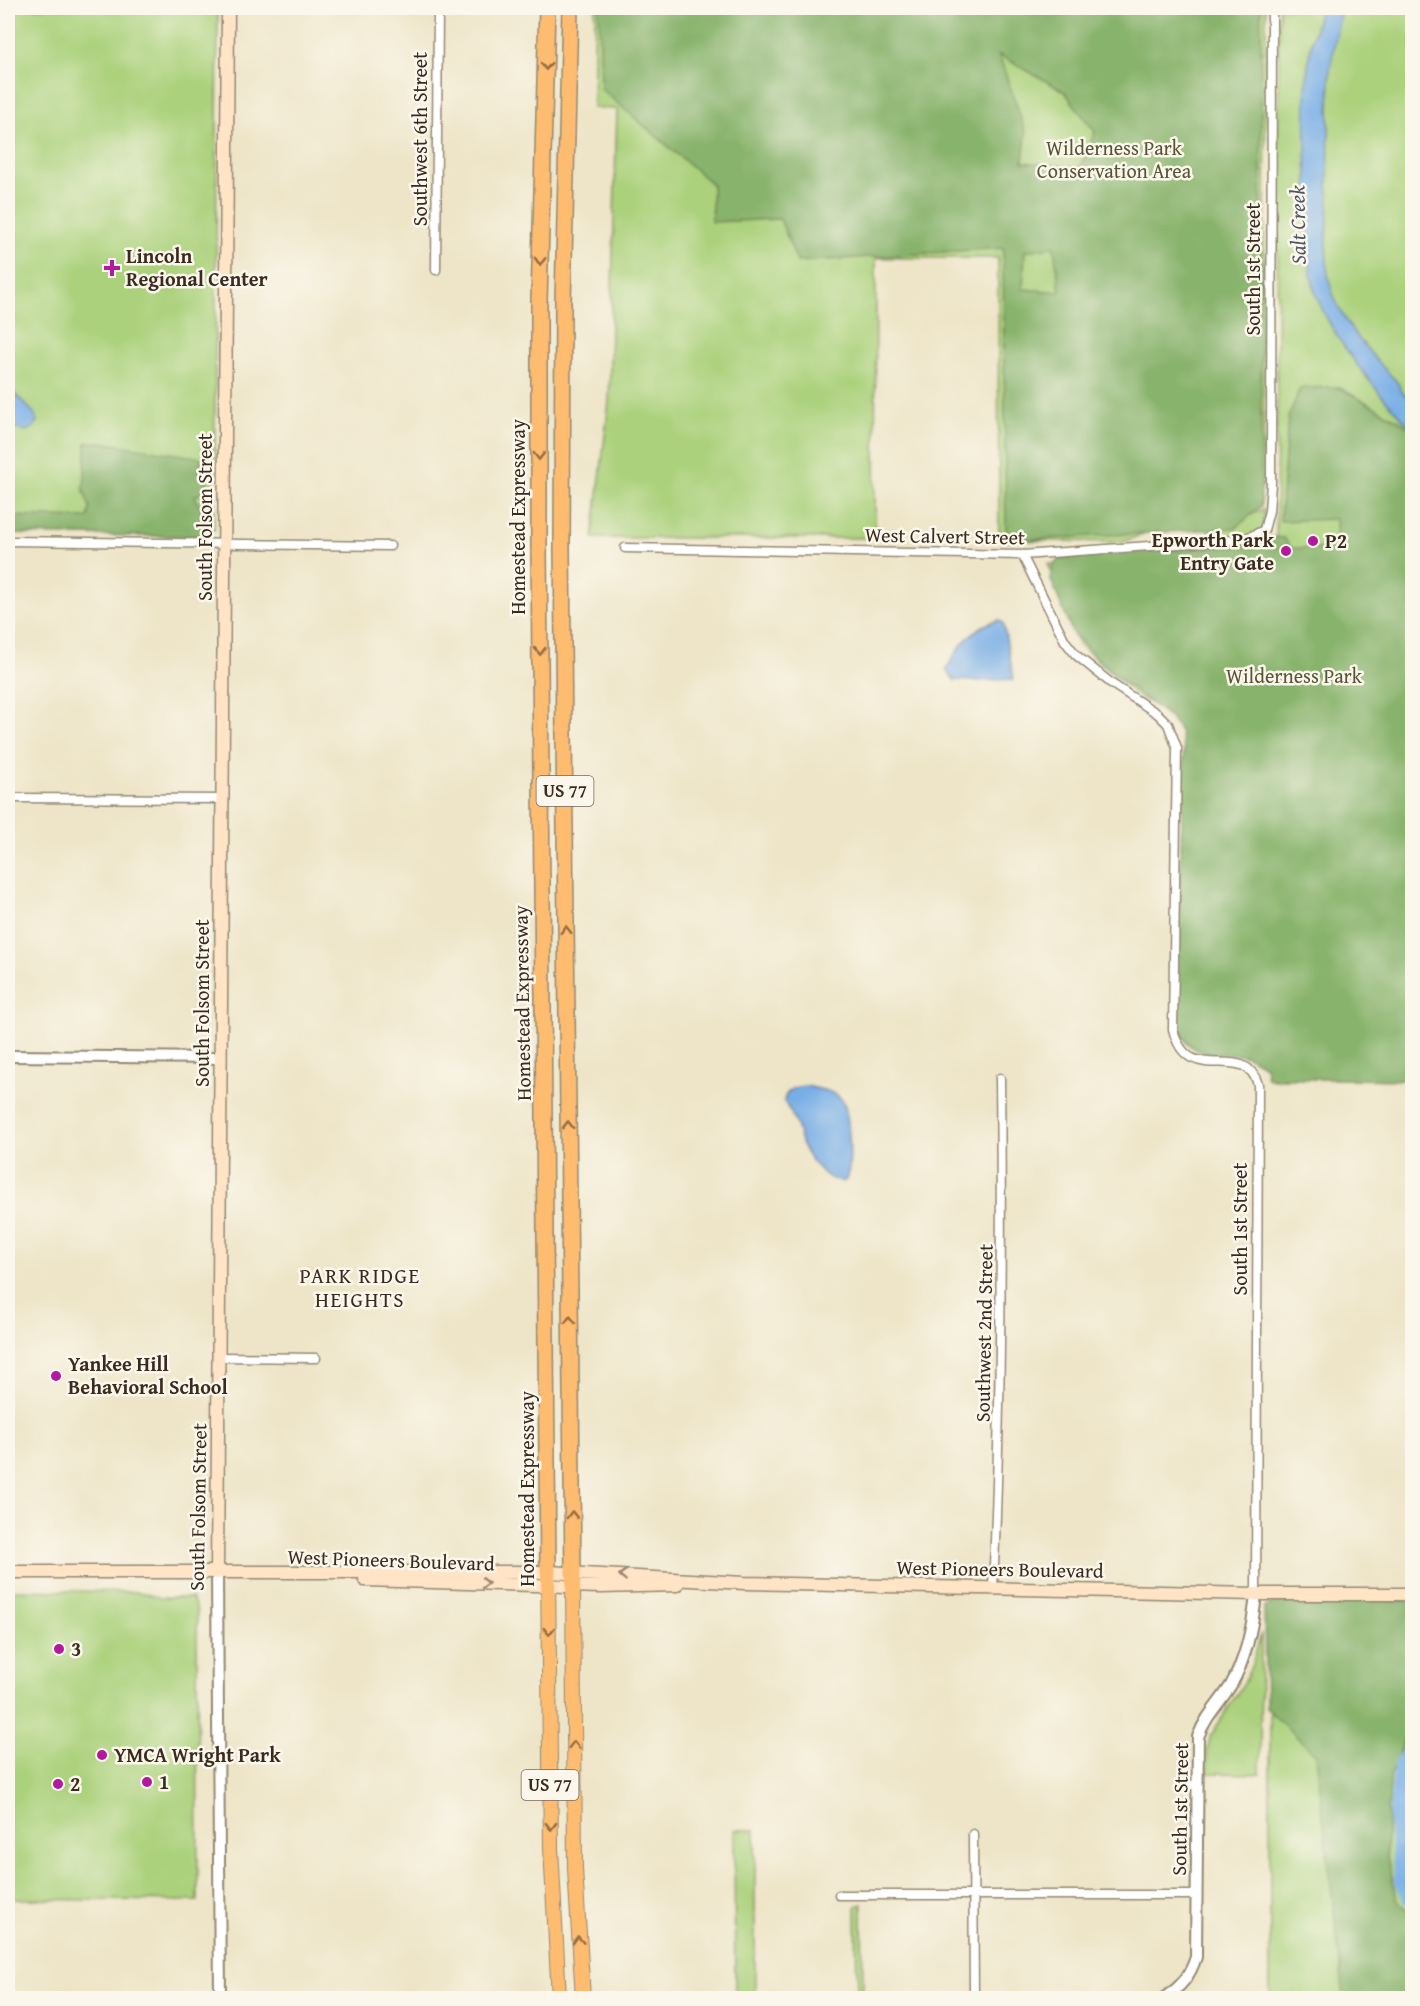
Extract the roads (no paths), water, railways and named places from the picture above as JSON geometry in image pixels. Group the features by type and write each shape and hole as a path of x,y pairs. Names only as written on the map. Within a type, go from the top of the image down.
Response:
{"highway":[{"name":"Homestead Expressway","path":"547,8 539,301 539,548 551,1848 559,1998"},
{"name":"US 77","path":"570,8 563,290 562,560 575,1869 583,1998"}],"main road":[{"name":"South Folsom Street","path":"217,1573 228,8"},
{"name":"West Pioneers Boulevard","path":"8,1572 217,1573 1256,1594 1413,1594"}],"street":[{"name":"Southwest 6th Street","path":"436,270 438,8"},
{"name":"South 1st Street","path":"1264,530 1269,511 1271,484 1272,8"},
{"name":"West Calvert Street","path":"625,548 1022,555 1234,540 1249,537 1264,530"},
{"path":"8,541 390,546"},
{"name":"South 1st Street","path":"1022,555 1065,641 1076,655 1112,684 1158,714 1168,724 1174,737 1177,748 1173,1029 1179,1046 1192,1059 1210,1064 1241,1064 1255,1074 1258,1084 1256,1594 1254,1619 1241,1664 1230,1686 1209,1713 1198,1737 1196,1957 1183,1984 1164,1998"},
{"path":"8,798 222,799"},
{"path":"8,1056 221,1058"},
{"name":"Southwest 2nd Street","path":"993,1588 999,1468 1002,1220 1000,1078"},
{"path":"219,1357 316,1358"},
{"name":"South Folsom Street","path":"217,1573 220,1998"},
{"path":"1180,1785 1196,1785"},
{"path":"973,1834 974,1998"},
{"path":"839,1894 1197,1895"}],"water":[{"path":"1320,8 1341,8 1330,69 1327,266 1330,283 1335,300 1352,330 1412,402 1412,428 1370,381 1342,343 1320,305 1312,279 1309,250 1306,101 1309,58"},
{"path":"8,387 34,413 37,421 31,429 19,429 8,421"},
{"path":"999,620 1003,623 1014,679 954,680 946,670 961,645 981,627"},
{"path":"806,1086 834,1094 841,1099 844,1105 850,1153 845,1181 827,1176 811,1160 784,1101 792,1089"}],"waterway":[{"name":"Salt Creek","path":"1412,1749 1401,1764 1396,1823 1402,1882 1412,1899"}],"place":[{"name":"Lincoln Regional Center","path":"112,268"},
{"name":"P2","path":"1313,541"},
{"name":"Epworth Park Entry Gate","path":"1286,551"},
{"name":"Yankee Hill Behavioral School","path":"56,1376"},
{"name":"3","path":"59,1649"},
{"name":"YMCA Wright Park","path":"102,1755"},
{"name":"1","path":"147,1782"},
{"name":"2","path":"58,1784"}],"district":[{"name":"PARK RIDGE HEIGHTS","path":"360,1288"}],"park label":[{"name":"Wilderness Park Conservation Area","path":"1114,160"},
{"name":"Wilderness Park","path":"1294,676"}]}
